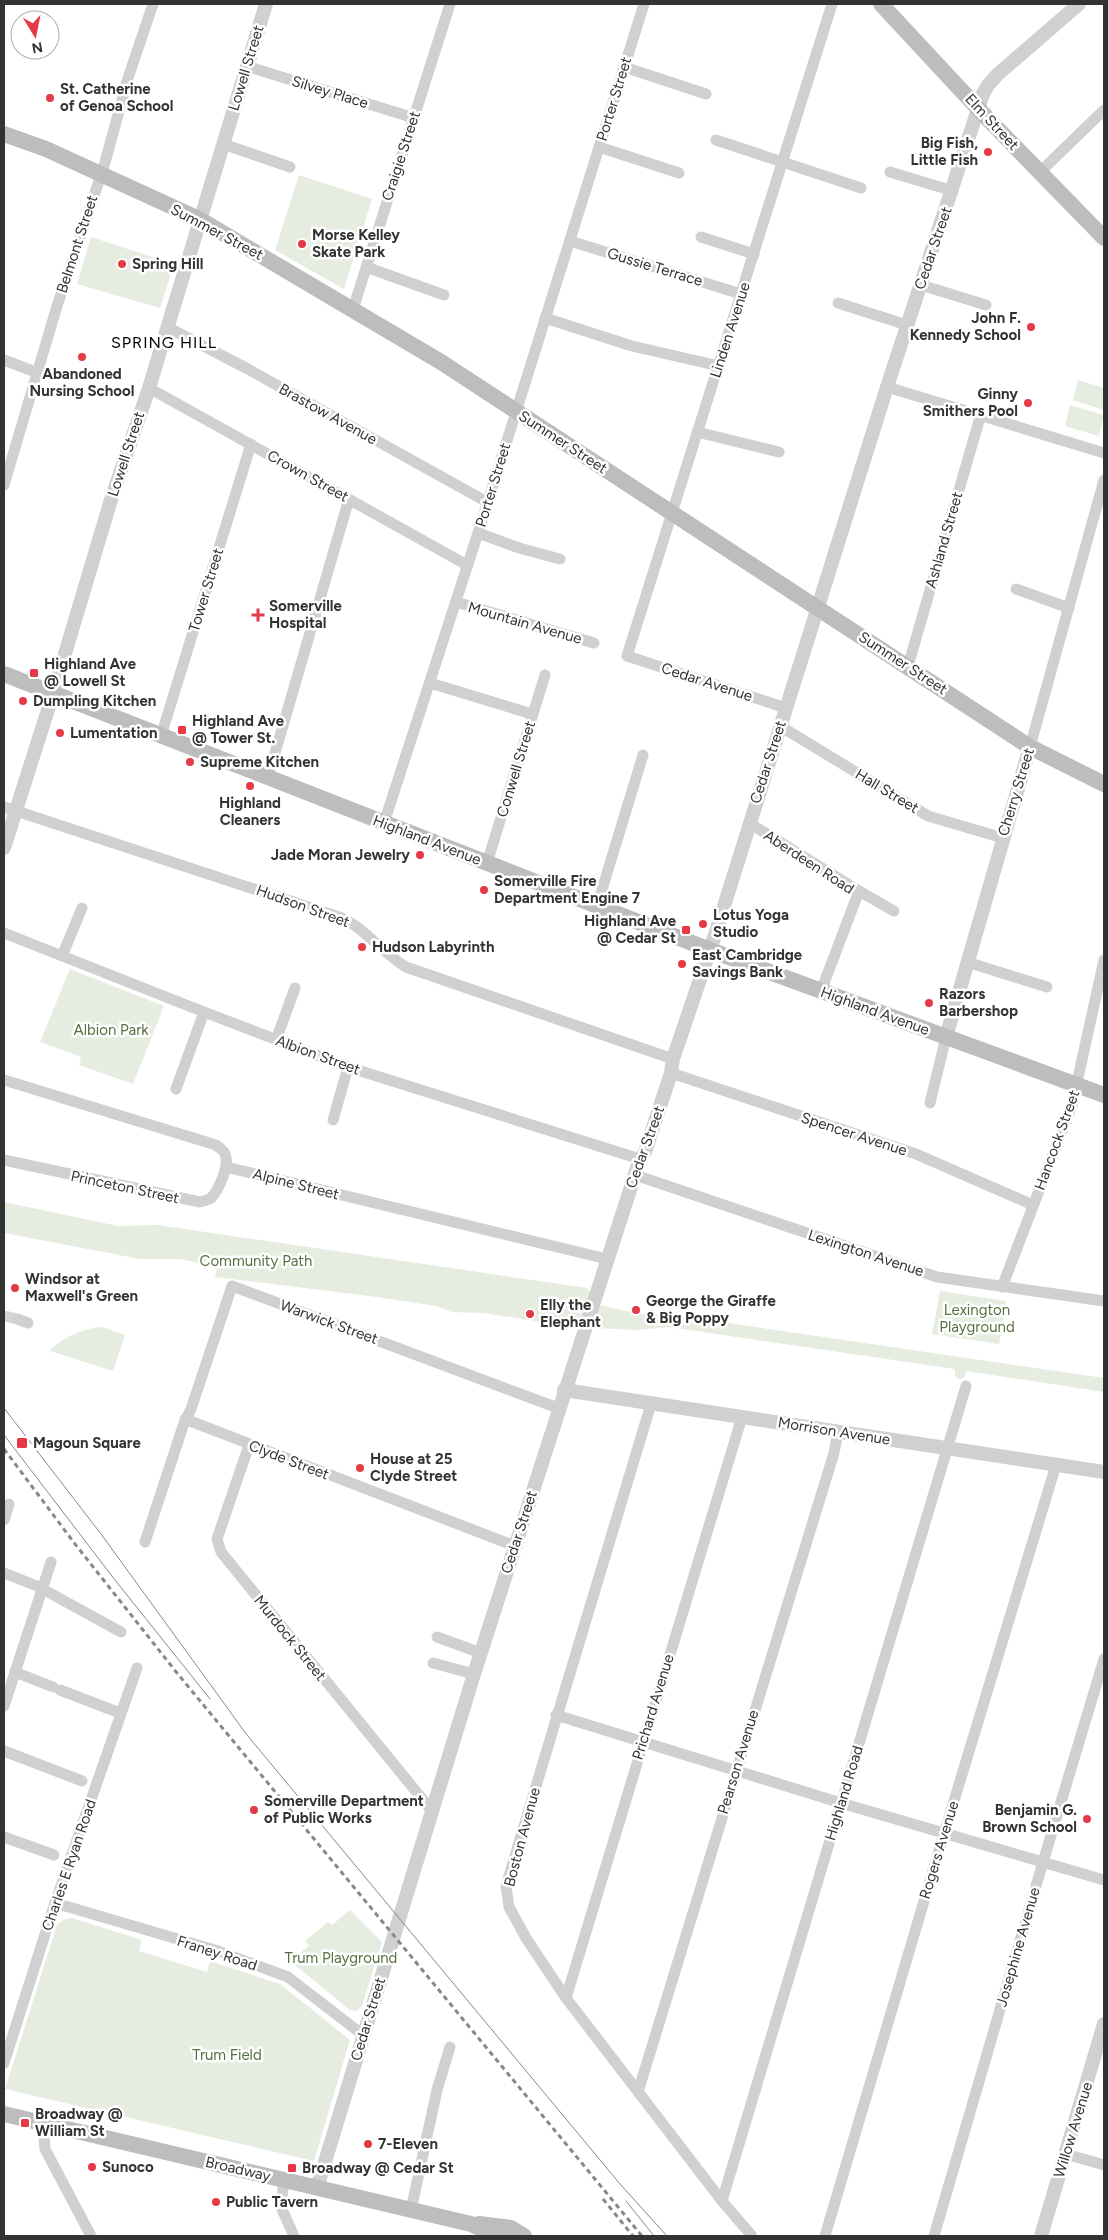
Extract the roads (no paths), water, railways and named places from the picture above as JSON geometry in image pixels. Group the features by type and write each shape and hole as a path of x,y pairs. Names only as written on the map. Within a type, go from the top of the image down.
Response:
{"main road":[{"name":"Elm Street","path":"881,4 978,108 1104,238"},
{"name":"Summer Street","path":"4,134 46,149 100,176 199,219 353,309 441,362 1030,747 1104,784"},
{"name":"Highland Avenue","path":"4,674 710,950 1104,1095"},
{"name":"Broadway","path":"4,2114 471,2224 502,2226 515,2229 524,2236"},
{"name":"Broadway","path":"471,2224 497,2236"}],"street":[{"name":"Belmont Street","path":"4,485 57,306 100,176 128,78 153,4"},
{"name":"Lowell Street","path":"4,848 10,808 53,694 110,503 149,388 266,4"},
{"name":"Craigie Street","path":"353,309 450,4"},
{"name":"Porter Street","path":"384,823 478,533 644,4"},
{"name":"Linden Avenue","path":"627,656 832,4"},
{"name":"Cedar Street","path":"317,2188 474,1674 558,1408 640,1159 645,1152 671,1073 673,1059 710,950 887,387 953,191 978,108 985,89 994,77 1079,4"},
{"name":"Silvey Place","path":"246,66 414,118"},
{"path":"624,67 706,94"},
{"path":"1040,172 1104,110"},
{"path":"716,140 861,188"},
{"path":"223,144 290,167"},
{"path":"599,146 679,173"},
{"path":"890,172 953,191"},
{"path":"701,237 754,254"},
{"name":"Gussie Terrace","path":"570,241 741,294"},
{"path":"366,267 444,295"},
{"path":"921,285 986,305"},
{"path":"838,304 907,325"},
{"path":"545,318 632,346 719,366"},
{"name":"Brastow Avenue","path":"167,327 246,368 487,502"},
{"path":"4,360 38,373"},
{"path":"887,387 1104,453"},
{"name":"Crown Street","path":"149,388 467,565"},
{"name":"Ashland Street","path":"908,666 980,414"},
{"path":"697,432 779,452"},
{"name":"Tower Street","path":"161,736 251,444"},
{"name":"Cherry Street","path":"930,1103 946,1037 1030,747 1104,480"},
{"path":"268,778 348,499"},
{"path":"478,533 519,548 560,559"},
{"path":"1016,589 1069,608"},
{"name":"Mountain Avenue","path":"456,602 594,643"},
{"name":"Cedar Avenue","path":"627,656 786,708"},
{"name":"Conwell Street","path":"487,863 545,675"},
{"path":"430,682 532,714"},
{"name":"Hall Street","path":"780,726 928,816 1003,838"},
{"path":"597,906 644,755"},
{"name":"Hudson Street","path":"10,808 342,918 354,923 390,958 406,967 673,1059"},
{"name":"Aberdeen Road","path":"749,823 859,891 821,991"},
{"path":"859,891 894,911"},
{"path":"62,956 82,908"},
{"name":"Albion Street","path":"4,932 348,1067 640,1159"},
{"name":"Hancock Street","path":"1002,1287 1072,1105 1101,990 1104,960"},
{"path":"967,962 1047,987"},
{"path":"276,1040 295,988"},
{"path":"176,1089 204,1012"},
{"path":"333,1120 348,1067"},
{"name":"Spencer Avenue","path":"671,1073 916,1154 1034,1205"},
{"path":"4,1080 216,1145 223,1150 226,1156 226,1167"},
{"name":"Princeton Street","path":"4,1160 200,1202 210,1199 226,1167"},
{"name":"Alpine Street","path":"226,1167 608,1259"},
{"name":"Lexington Avenue","path":"635,1175 937,1277 1104,1301"},
{"name":"Warwick Street","path":"185,1419 191,1409 232,1286 558,1408"},
{"name":"Highland Road","path":"722,2201 966,1386"},
{"name":"Morrison Avenue","path":"564,1390 1104,1472"},
{"name":"Boston Avenue","path":"651,1404 506,1886 509,1908 526,1938 566,1998 722,2201 752,2236"},
{"name":"Prichard Avenue","path":"566,1998 642,1741 742,1417"},
{"path":"144,1542 185,1419"},
{"name":"Clyde Street","path":"185,1419 249,1445 444,1517 515,1546"},
{"name":"Pearson Avenue","path":"638,2092 834,1452 838,1432"},
{"name":"Murdock Street","path":"249,1445 218,1539 221,1552 432,1811"},
{"name":"Rogers Avenue","path":"825,2236 944,1832 1056,1465"},
{"path":"4,1520 9,1504"},
{"path":"4,1706 51,1562"},
{"path":"4,1573 37,1586 121,1632"},
{"path":"437,1637 481,1653"},
{"name":"Josephine Avenue","path":"934,2236 1104,1659"},
{"path":"433,1662 474,1674"},
{"name":"Charles E Ryan Road","path":"4,2063 55,1903 71,1862 120,1713 137,1668"},
{"path":"15,1672 120,1713"},
{"path":"556,1715 736,1769 841,1803 1104,1880"},
{"path":"4,1752 82,1781"},
{"path":"4,1837 54,1855"},
{"name":"Franey Road","path":"55,1903 215,1950 288,1977 363,2035"},
{"name":"Willow Avenue","path":"1041,2236 1104,2024"},
{"path":"411,2210 437,2090 450,2047"},
{"path":"43,2124 45,2149 91,2236"},
{"path":"1066,2154 1104,2165"},
{"path":"284,2180 281,2207 294,2236"}],"tunnel":[{"path":"4,1316 17,1319"}],"tram line":[{"path":"4,1408 101,1534 247,1735 620,2184 667,2236"},
{"path":"4,1435 115,1580 210,1699"},
{"path":"626,2201 654,2236"}],"railway":[{"path":"4,1449 75,1544 177,1673 642,2236"},
{"path":"603,2199 633,2236"}],"place":[{"name":"St. Catherine of Genoa School","path":"50,98"},
{"name":"Big Fish, Little Fish","path":"988,152"},
{"name":"Morse Kelley Skate Park","path":"302,244"},
{"name":"Spring Hill","path":"122,264"},
{"name":"John F. Kennedy School","path":"1031,327"},
{"name":"Abandoned Nursing School","path":"82,357"},
{"name":"Ginny Smithers Pool","path":"1028,403"},
{"name":"Somerville Hospital","path":"258,615"},
{"name":"Highland Ave @ Lowell St","path":"34,673"},
{"name":"Dumpling Kitchen","path":"23,701"},
{"name":"Highland Ave @ Tower St.","path":"182,730"},
{"name":"Lumentation","path":"60,733"},
{"name":"Supreme Kitchen","path":"190,762"},
{"name":"Highland Cleaners","path":"250,786"},
{"name":"Jade Moran Jewelry","path":"420,855"},
{"name":"Somerville Fire Department Engine 7","path":"484,890"},
{"name":"Lotus Yoga Studio","path":"703,924"},
{"name":"Highland Ave @ Cedar St","path":"686,930"},
{"name":"Hudson Labyrinth","path":"362,947"},
{"name":"East Cambridge Savings Bank","path":"682,964"},
{"name":"Razors Barbershop","path":"929,1003"},
{"name":"Windsor at Maxwell's Green","path":"15,1288"},
{"name":"George the Giraffe & Big Poppy","path":"636,1310"},
{"name":"Elly the Elephant","path":"530,1314"},
{"name":"Magoun Square","path":"22,1443"},
{"name":"House at 25 Clyde Street","path":"360,1468"},
{"name":"Somerville Department of Public Works","path":"254,1810"},
{"name":"Benjamin G. Brown School","path":"1087,1819"},
{"name":"Broadway @ William St","path":"25,2123"},
{"name":"7-Eleven","path":"368,2144"},
{"name":"Sunoco","path":"92,2167"},
{"name":"Broadway @ Cedar St","path":"292,2168"},
{"name":"Public Tavern","path":"216,2202"}],"district":[{"name":"SPRING HILL","path":"164,342"}],"park label":[{"name":"Albion Park","path":"111,1030"},
{"name":"Community Path","path":"256,1261"},
{"name":"Lexington Playground","path":"977,1318"},
{"name":"Trum Playground","path":"341,1958"},
{"name":"Trum Field","path":"227,2055"}]}
